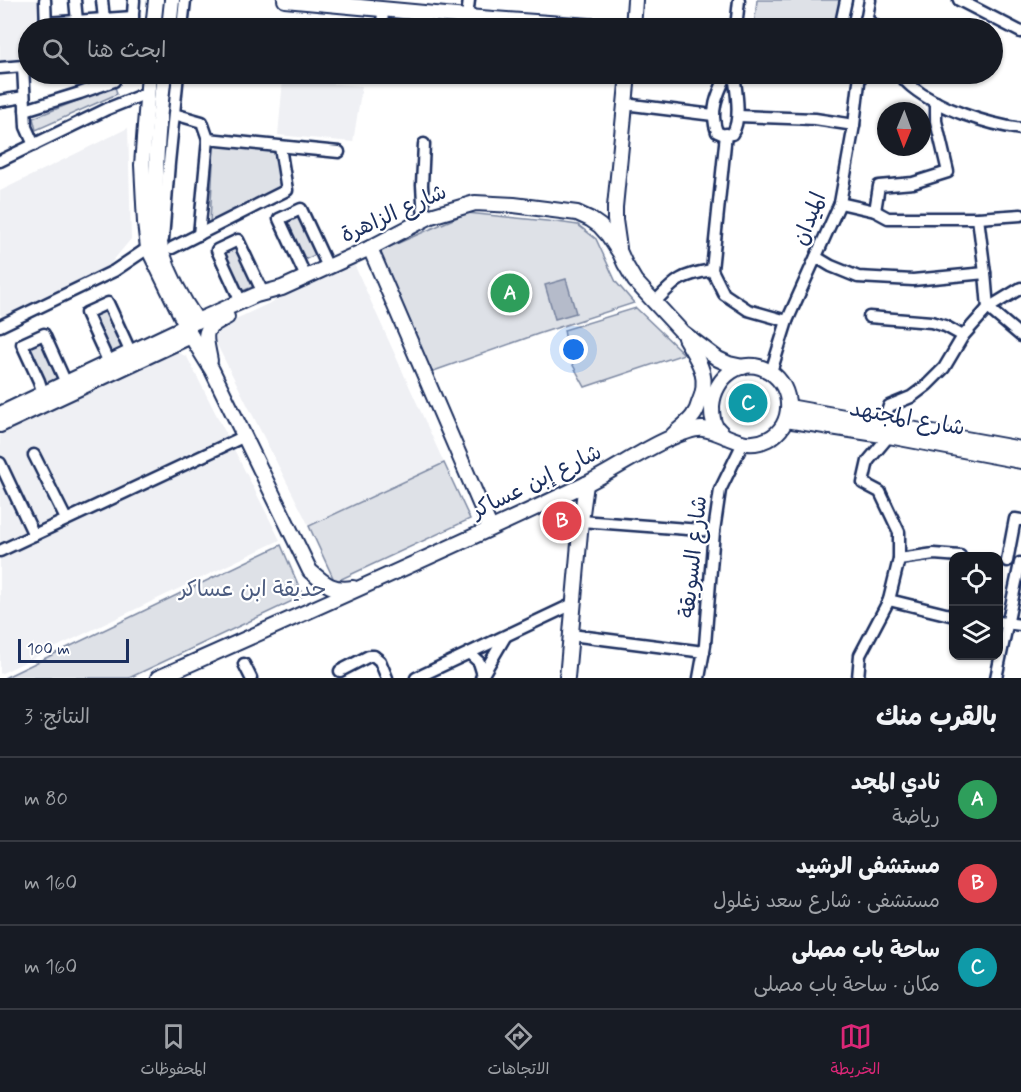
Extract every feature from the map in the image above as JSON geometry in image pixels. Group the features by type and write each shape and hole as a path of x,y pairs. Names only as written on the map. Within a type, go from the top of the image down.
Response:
{"main road":[{"path":"154,18 156,0"},
{"path":"170,18 172,0"},
{"path":"285,0 361,4 383,9 481,18"},
{"path":"634,18 635,0"},
{"path":"148,84 142,165 145,223 161,249 191,328 310,571 325,584 335,588 345,589 367,585"},
{"path":"161,249 157,223 155,167 163,84"},
{"name":"شارع الزاهرة","path":"620,253 615,207 626,84"},
{"name":"شارع الزاهرة","path":"212,370 206,336 207,329 218,322 261,302 282,288 370,248 424,220 475,203 514,205 577,213 590,219 600,226 620,253 635,281 682,332 718,359 743,367"},
{"path":"370,248 490,527"},
{"name":"شارع الزاهرة","path":"191,328 241,302 282,288"},
{"path":"0,416 131,352 191,328"},
{"path":"0,416 191,328"},
{"path":"669,439 693,416 704,390 701,365 682,332"},
{"path":"743,367 756,367 771,372 781,381 787,393 787,413 779,431 768,439 757,442 742,443 726,437 716,427 712,417 714,395 720,381 729,373 743,367"},
{"name":"شارع المجتهد","path":"787,413 1021,449"},
{"name":"شارع إبن عساكر","path":"367,585 586,484 669,439 702,429 726,437"},
{"name":"شارع المجتهد","path":"886,430 1021,461"},
{"path":"567,678 586,484"},
{"path":"158,678 367,585"},
{"path":"177,678 354,595 367,585"}],"street":[{"path":"45,0 46,18"},
{"path":"75,0 77,18"},
{"path":"102,0 104,18"},
{"path":"118,18 133,17 135,0"},
{"path":"183,18 185,0"},
{"path":"467,17 469,0"},
{"path":"737,18 739,0"},
{"path":"842,18 846,0"},
{"path":"866,18 870,0"},
{"path":"959,0 994,18"},
{"path":"383,9 383,18"},
{"path":"1003,23 1021,32"},
{"path":"0,68 18,67"},
{"path":"25,84 26,127 34,145"},
{"path":"25,110 106,84"},
{"path":"161,249 177,84"},
{"path":"722,84 713,115 717,132 726,134 732,134 736,129 738,116 735,84"},
{"name":"الميدان","path":"771,372 787,321 840,203 859,84"},
{"path":"909,84 936,102 977,118 1021,129"},
{"path":"0,160 107,109 147,93"},
{"path":"0,101 24,97"},
{"path":"875,211 879,186 913,183 948,172 936,121 936,102"},
{"path":"624,104 713,115"},
{"path":"174,114 202,122 208,138 199,235"},
{"path":"738,116 815,119 854,125"},
{"path":"726,134 712,270 724,294 748,310 787,321"},
{"path":"208,138 339,152"},
{"path":"424,144 422,185 424,220"},
{"path":"1,324 161,249 199,235 287,190 280,147"},
{"path":"840,203 875,211 888,219 1021,215"},
{"path":"306,277 279,219 286,215 301,209 328,267"},
{"path":"978,218 986,273 988,308 1021,336"},
{"path":"241,302 217,250 238,240 263,293"},
{"path":"816,257 858,277 913,280 986,273"},
{"path":"654,303 677,279 694,272 712,270"},
{"path":"858,678 860,655 889,600 899,559 899,532 880,492 863,483 868,461 886,430 889,406 911,397 927,386 944,368 963,336 988,308 1021,288"},
{"path":"109,363 86,313 93,309 108,303 131,352"},
{"path":"869,317 931,322 945,326 963,336"},
{"path":"43,394 22,344 44,334 66,383"},
{"path":"0,550 245,436"},
{"name":"شارع السويقة","path":"699,678 704,652 714,531 720,490 742,443"},
{"path":"34,455 66,519"},
{"path":"0,463 34,535"},
{"path":"1021,520 1015,519 1003,560 1021,563 1003,622 1021,625"},
{"path":"581,521 714,531"},
{"path":"899,559 934,554 949,555"},
{"path":"889,600 949,615"},
{"path":"416,678 573,604"},
{"path":"571,635 704,652"},
{"path":"482,676 506,637"},
{"path":"470,653 479,662 482,676"},
{"path":"340,670 369,656 374,656 380,661 387,678"},
{"path":"996,678 998,660"},
{"path":"244,664 251,678"}],"shaded area":[{"path":"0,0 37,0 38,18 18,18 18,63 0,64"},
{"path":"283,84 362,86 353,142 278,135"},
{"path":"128,128 131,239 106,269 3,319 0,313 0,191"},
{"path":"354,264 444,463 309,526 210,331"},
{"path":"175,351 187,357 280,540 0,674 0,435"}],"green space":[{"path":"757,0 843,0 840,18 755,18"},
{"path":"115,86 117,94 36,130 33,118"},
{"path":"214,144 275,149 282,189 210,222"},
{"path":"300,212 319,253 302,261 283,219"},
{"path":"467,213 578,225 596,239 616,282 634,303 428,373 378,252"},
{"path":"237,243 257,285 240,292 221,251"},
{"path":"107,306 126,347 109,355 90,313"},
{"path":"636,308 684,354 585,387 569,358 564,330"},
{"path":"43,337 62,379 45,387 26,345"},
{"path":"444,463 470,519 335,582 309,526"},
{"name":"حديقة ابن عساكر","path":"281,545 303,596 129,678 4,678"}],"water":[{"path":"566,279 576,313 555,319 545,285"}],"place":[{"name":"نادي المجد","path":"510,293"},
{"name":"ساحة باب مصلى","path":"748,403"},
{"name":"مستشفى الرشيد","path":"562,521"}]}
